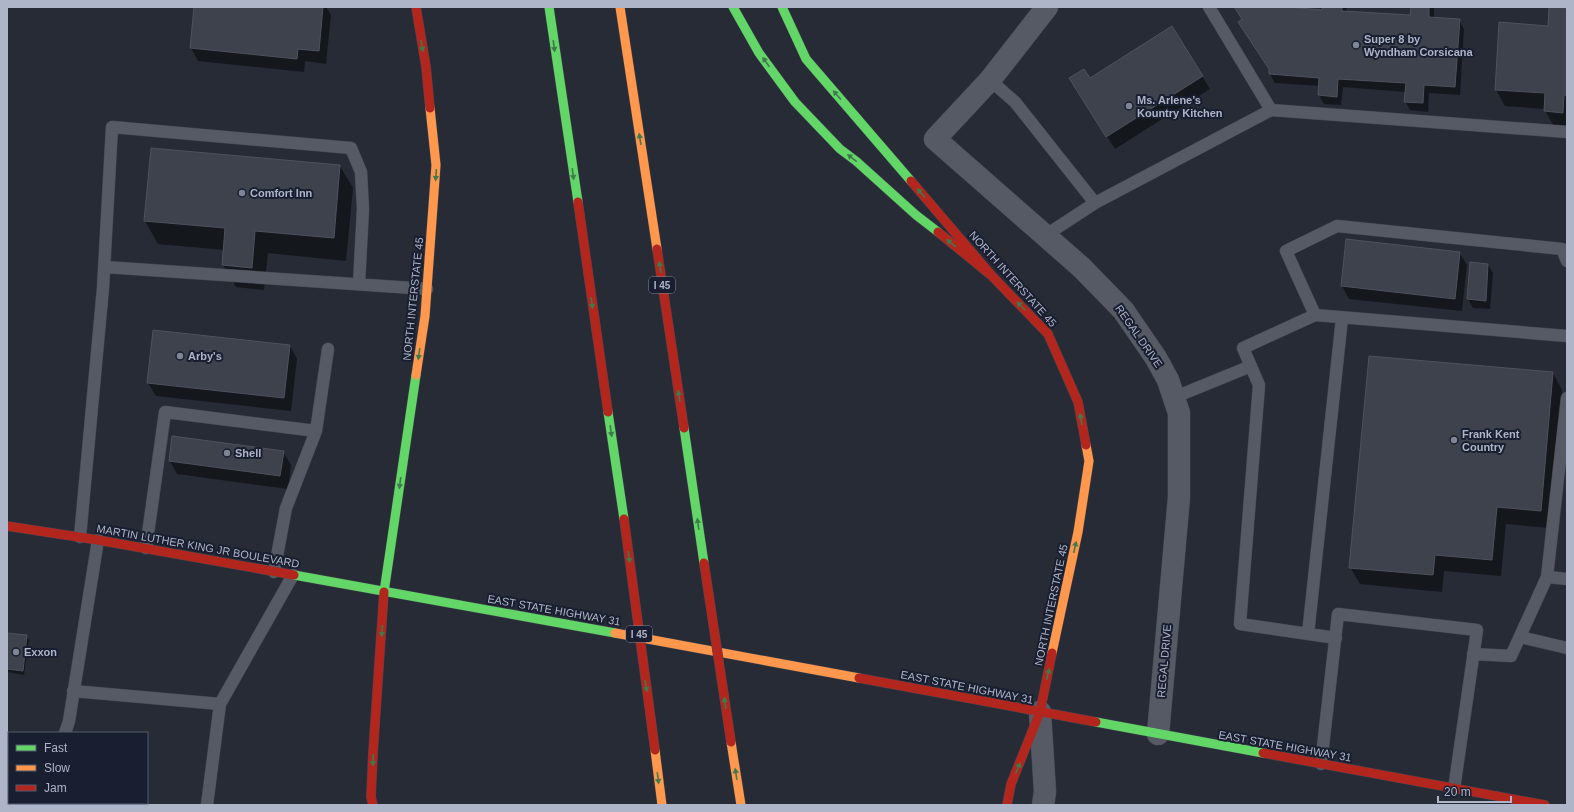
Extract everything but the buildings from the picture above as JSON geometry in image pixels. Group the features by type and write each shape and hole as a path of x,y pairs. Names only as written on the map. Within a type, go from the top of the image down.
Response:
{"main road":[{"name":"NORTH INTERSTATE 45","path":"373,805 371,797 373,753 384,592 425,316 436,165 426,67 416,7"},
{"name":"I 45","path":"549,7 624,519 662,805"},
{"name":"I 45","path":"620,7 741,805"},
{"path":"733,7 759,54 795,102 835,144 916,215 992,276"},
{"name":"NORTH INTERSTATE 45","path":"782,7 806,59 992,276 1048,334 1078,402 1088,461 1078,532 1040,712 1011,784 1007,805"},
{"name":"MARTIN LUTHER KING JR BOULEVARD","path":"7,526 146,548 384,592"},
{"name":"EAST STATE HIGHWAY 31","path":"384,592 644,638 1454,789 1479,799 1545,805"}],"street":[{"name":"REGAL DRIVE","path":"1047,7 990,80 935,139 1046,235 1081,267 1123,310 1156,358 1175,397 1179,413 1179,497 1158,734"},
{"path":"1040,712 1045,792 1043,805"}],"lane":[{"path":"1209,7 1271,110"},
{"path":"990,80 1015,102 1095,202"},
{"path":"1046,235 1095,202 1271,110 1567,132"},
{"path":"80,537 105,267 112,127 351,148 361,172 363,209 359,284"},
{"path":"1315,315 1286,251 1337,226 1562,249 1567,261"},
{"path":"105,267 427,289"},
{"path":"1336,638 1240,624 1259,385 1243,348 1315,315 1567,336"},
{"path":"1308,634 1342,318"},
{"path":"274,572 286,508 316,431 328,349"},
{"path":"1175,397 1251,366"},
{"path":"1473,654 1512,656 1546,576 1567,398"},
{"path":"146,548 165,412 316,431"},
{"path":"65,732 74,691 98,540"},
{"path":"207,805 220,704 293,575"},
{"path":"1546,576 1567,579"},
{"path":"1321,764 1338,614 1477,630 1454,789"},
{"path":"1520,637 1567,648"},
{"path":"74,691 220,704"}],"traffic: fast":[{"path":"549,7 578,202"},
{"path":"733,7 759,53 795,102 840,149 856,161 916,215 938,232"},
{"path":"782,7 806,59 911,181"},
{"path":"384,592 416,375"},
{"path":"608,412 624,519"},
{"path":"684,428 704,563"},
{"path":"294,575 615,633"},
{"path":"1096,722 1263,753"}],"traffic: slow":[{"path":"620,7 657,249"},
{"path":"416,375 425,316 436,165 430,108"},
{"path":"1052,653 1078,532 1089,461 1086,445"},
{"path":"615,633 859,678"},
{"path":"731,742 741,805"},
{"path":"655,750 662,805"}],"traffic: jam":[{"path":"416,7 426,67 430,108"},
{"path":"911,181 992,276 1048,334 1078,402 1086,445"},
{"path":"578,202 608,412"},
{"path":"938,232 992,276"},
{"path":"657,249 684,428"},
{"path":"624,519 655,750"},
{"path":"7,526 98,540 294,575"},
{"path":"704,563 731,742"},
{"path":"373,805 371,797 373,753 384,592"},
{"path":"1040,712 1052,653"},
{"path":"859,678 1096,722"},
{"path":"1007,805 1011,784 1040,712"},
{"path":"1263,753 1545,805"}],"place":[{"name":"Super 8 by Wyndham Corsicana","path":"1356,45"},
{"name":"Ms. Arlene’s Kountry Kitchen","path":"1129,106"},
{"name":"Comfort Inn","path":"242,193"},
{"name":"Arby's","path":"180,356"},
{"name":"Frank Kent Country","path":"1454,440"},
{"name":"Shell","path":"227,453"},
{"name":"Exxon","path":"16,652"}]}
